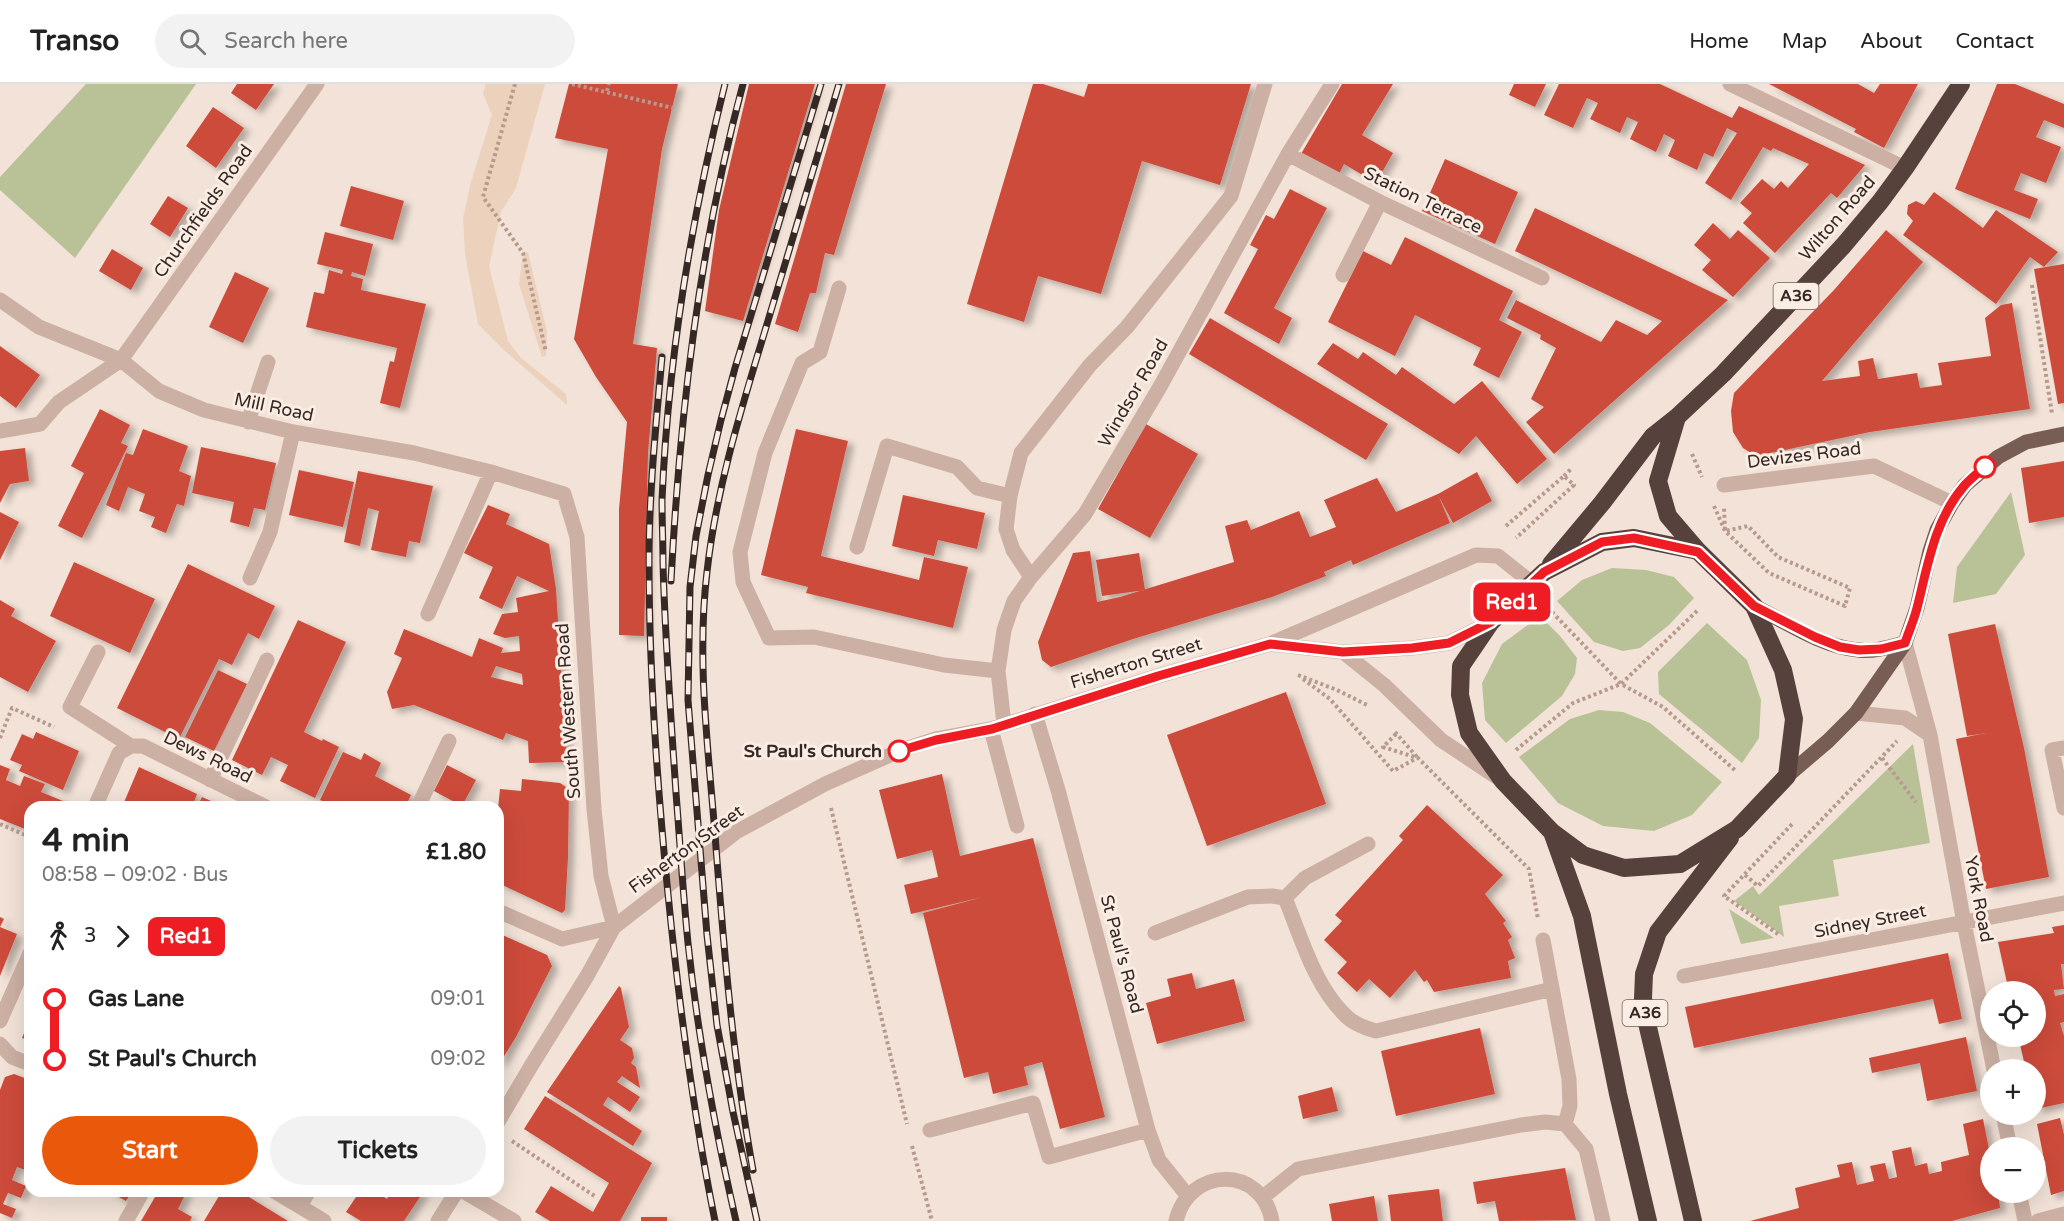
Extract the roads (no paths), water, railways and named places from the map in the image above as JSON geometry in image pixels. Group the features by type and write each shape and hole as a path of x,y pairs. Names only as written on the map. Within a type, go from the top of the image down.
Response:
{"highway":[{"name":"Wilton Road","path":"1538,578 1602,503 1653,436 1723,374 1843,246 1905,168 1961,84"},
{"path":"1677,417 1658,481 1668,516 1698,552 1754,606 1783,670 1794,719 1787,776"},
{"name":"A36","path":"1698,552 1634,538 1602,542 1538,578 1491,622 1461,666 1460,695 1469,734 1503,781 1552,832 1583,855 1623,868 1680,864 1737,829"},
{"name":"A36","path":"1693,1221 1647,1023 1643,998 1644,974 1658,932 1737,829 1787,776"},
{"name":"A36","path":"1552,832 1582,916 1618,1094 1648,1221"}],"main road":[{"path":"1787,776 1856,713 1905,643 1917,608 1937,530 1965,485 1998,457 2026,442 2060,435"},
{"path":"1754,606 1840,647 1859,650 1881,649 1905,643"}],"street":[{"name":"Churchfields Road","path":"121,360 317,84"},
{"path":"1031,577 1013,550 1006,528 1010,496 1021,453 1090,365 1127,327 1231,196 1265,84"},
{"name":"Windsor Road","path":"1017,826 998,726 998,671 1009,614 1014,601 1031,577 1085,514 1161,385 1288,154 1332,84"},
{"path":"1730,84 1905,168"},
{"name":"Station Terrace","path":"1288,154 1380,201 1542,278"},
{"path":"1343,275 1380,201"},
{"path":"839,288 820,352 802,363 765,453 740,552 743,582 769,638 814,637 944,664 998,671"},
{"name":"Mill Road","path":"0,300 39,327 121,360 159,391 204,410 293,432 414,453 491,472 564,494"},
{"path":"0,431 40,424 59,402 121,360"},
{"path":"248,422 268,362"},
{"path":"249,578 270,532 293,432"},
{"path":"857,547 887,446 957,467 977,488 1010,496"},
{"name":"Devizes Road","path":"1724,485 1874,466 1952,503"},
{"path":"428,614 491,472"},
{"name":"South Western Road","path":"564,494 577,537 595,820 601,876 614,927"},
{"name":"Fisherton Street","path":"504,1112 588,976 614,927 736,832 825,784 899,751 998,726 1270,644 1476,555 1498,556 1538,578"},
{"name":"Fisherton Street","path":"1270,644 1343,652 1412,648 1449,643 1491,622"},
{"name":"York Road","path":"1905,643 1929,735 1992,1059"},
{"name":"Dews Road","path":"98,652 70,706 131,746 143,746 254,801"},
{"path":"1343,652 1384,685 1441,740 1503,781"},
{"path":"210,780 267,660"},
{"path":"1856,713 1905,718 1929,735"},
{"name":"St Paul's Road","path":"1035,714 1050,761 1148,1130 1159,1160 1187,1195"},
{"path":"421,801 449,741"},
{"path":"98,801 119,753 131,746"},
{"path":"2064,748 2052,750 2064,808"},
{"path":"1285,898 1305,878 1368,844"},
{"path":"1155,933 1248,897 1285,898"},
{"path":"1285,898 1325,989 1344,1014 1362,1027 1376,1031 1552,989"},
{"name":"Sidney Street","path":"1684,976 2064,903"},
{"path":"504,914 562,939 614,927"},
{"path":"1543,940 1569,1079 1570,1106 1565,1125"},
{"path":"0,1021 24,967"},
{"path":"0,1044 12,1057 24,1062"},
{"path":"930,1131 1033,1103 1049,1157 1148,1130"},
{"path":"1263,1197 1298,1169 1545,1122 1565,1125 1586,1149 1604,1221"},
{"path":"1176,1221 1179,1208 1187,1195 1205,1183 1226,1179 1240,1181 1252,1187 1263,1197 1271,1211 1272,1221"},
{"path":"126,1221 140,1197"},
{"path":"284,1197 324,1221"},
{"path":"300,1206 305,1197"},
{"path":"438,1221 453,1197"},
{"path":"473,1197 513,1221"},
{"path":"2021,1203 2025,1221"},
{"path":"2038,1221 2064,1214"}],"railway":[{"path":"725,84 702,187 683,290 670,395 662,508 668,678 688,943 708,1083 736,1221"},
{"path":"671,581 680,455 694,331 714,207 743,84"},
{"path":"757,1221 717,1025 707,935 688,700 690,587 696,536 721,420 821,84"},
{"path":"753,1170 734,1040 721,909 704,697 704,603 716,511 730,452 839,84"},
{"path":"662,357 649,535 650,644 654,727 672,935 682,1017 693,1099 715,1221"}],"place":[{"name":"St Paul's Church","path":"899,751"}]}
